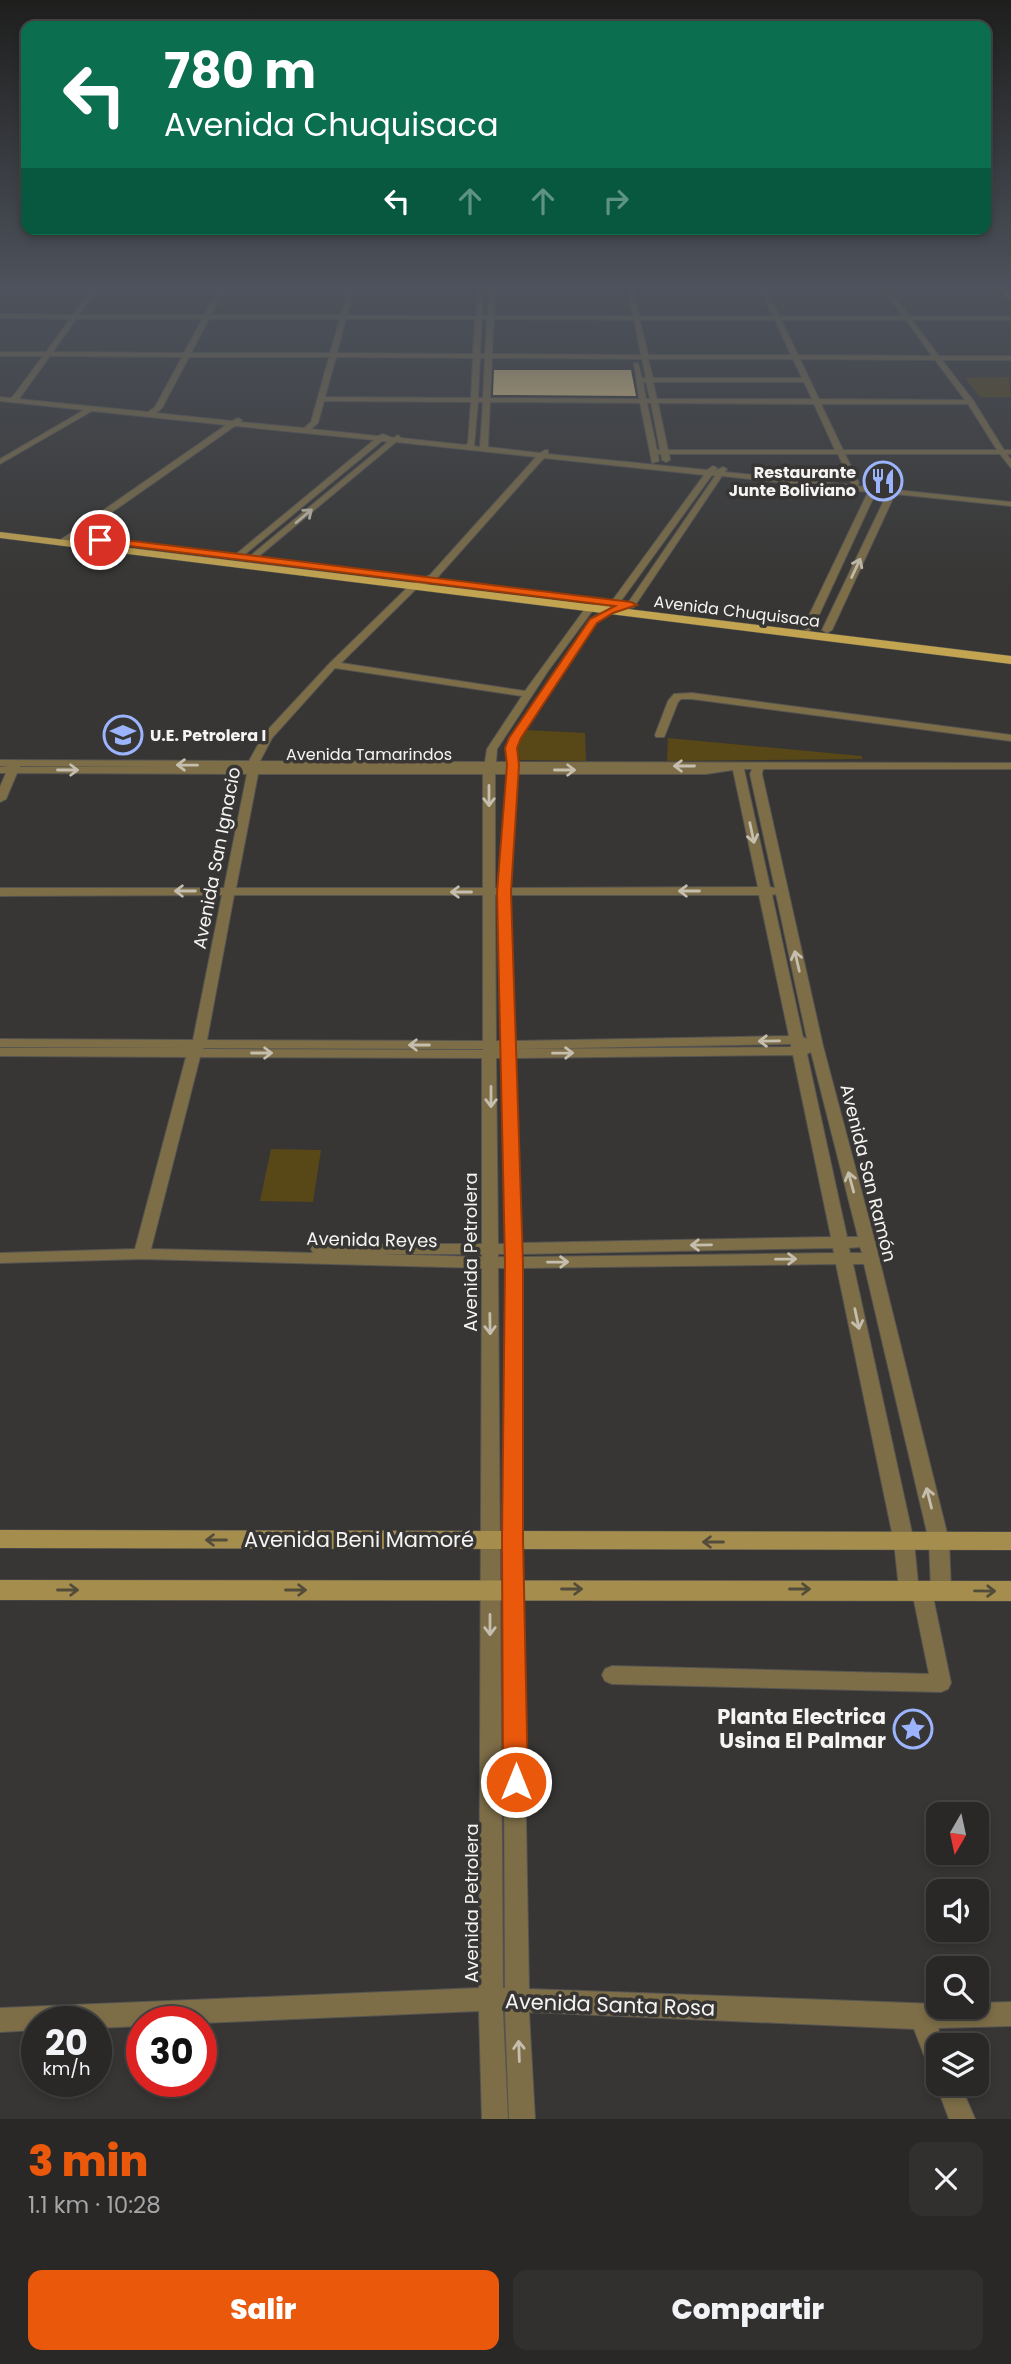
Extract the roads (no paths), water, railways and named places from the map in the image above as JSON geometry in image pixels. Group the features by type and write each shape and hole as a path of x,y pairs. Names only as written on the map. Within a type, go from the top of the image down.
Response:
{"main road":[{"name":"Avenida Chuquisaca","path":"0,528 67,540 413,587 590,608"},
{"name":"Avenida Chuquisaca","path":"0,536 238,557 288,568 425,581 1011,660"},
{"name":"Avenida Chuquisaca","path":"619,606 1011,652"}],"street":[{"path":"152,413 169,389"},
{"path":"307,428 314,423 324,389"},
{"path":"470,445 474,389"},
{"path":"485,447 488,389"},
{"path":"640,389 655,452 655,464"},
{"path":"651,389 668,466"},
{"path":"809,389 841,452 853,485"},
{"path":"960,389 1007,452 1011,466"},
{"path":"6,398 1011,502"},
{"path":"321,400 970,402"},
{"path":"0,462 94,407"},
{"path":"67,540 237,421"},
{"path":"238,557 383,437"},
{"path":"251,559 397,438"},
{"path":"655,452 1007,452"},
{"name":"Avenida San Ignacio","path":"143,1250 196,1049 231,890 256,755 268,736 333,665 413,587 433,577 544,453"},
{"name":"Avenida Petrolera","path":"495,2119 491,1999 502,1539 514,1256 509,1050 489,767 492,750 528,694 550,674 593,621 619,606 716,471"},
{"path":"808,628 874,487"},
{"path":"827,630 893,489"},
{"path":"590,608 619,606"},
{"name":"Avenida Petrolera","path":"522,2119 490,1256 490,1049 497,892 513,768 511,748 550,674 590,608"},
{"path":"333,665 528,694"},
{"path":"660,735 677,696 692,696 1011,738"},
{"name":"Avenida Tamarindos","path":"0,763 15,767"},
{"name":"Avenida Tamarindos","path":"0,770 15,767 489,767 706,771 738,766 1011,766"},
{"name":"Avenida San Ramón","path":"738,766 764,891 805,1046 869,1250 939,1541 924,1589"},
{"name":"Avenida San Ramón","path":"758,766 756,774 781,891 805,1046 842,1251 904,1542 924,1589"},
{"path":"0,799 15,767"},
{"path":"0,892 781,891"},
{"path":"0,1043 196,1049"},
{"path":"0,1052 805,1046"},
{"name":"Avenida Reyes","path":"0,1251 143,1250 514,1256 869,1250"},
{"name":"Avenida Reyes","path":"0,1258 143,1250"},
{"name":"Avenida Beni Mamoré","path":"0,1539 1011,1541"},
{"path":"612,1675 941,1683 924,1589"},
{"path":"0,1590 1011,1591"},
{"name":"Avenida Santa Rosa","path":"0,2020 491,1999 921,2017 1011,2014"},
{"path":"921,2017 927,2033"},
{"path":"953,2096 962,2119"}],"place":[{"name":"Restaurante Junte Boliviano","path":"883,481"},
{"name":"U.E. Petrolera I","path":"123,735"},
{"name":"Planta Electrica Usina El Palmar","path":"913,1729"}]}
